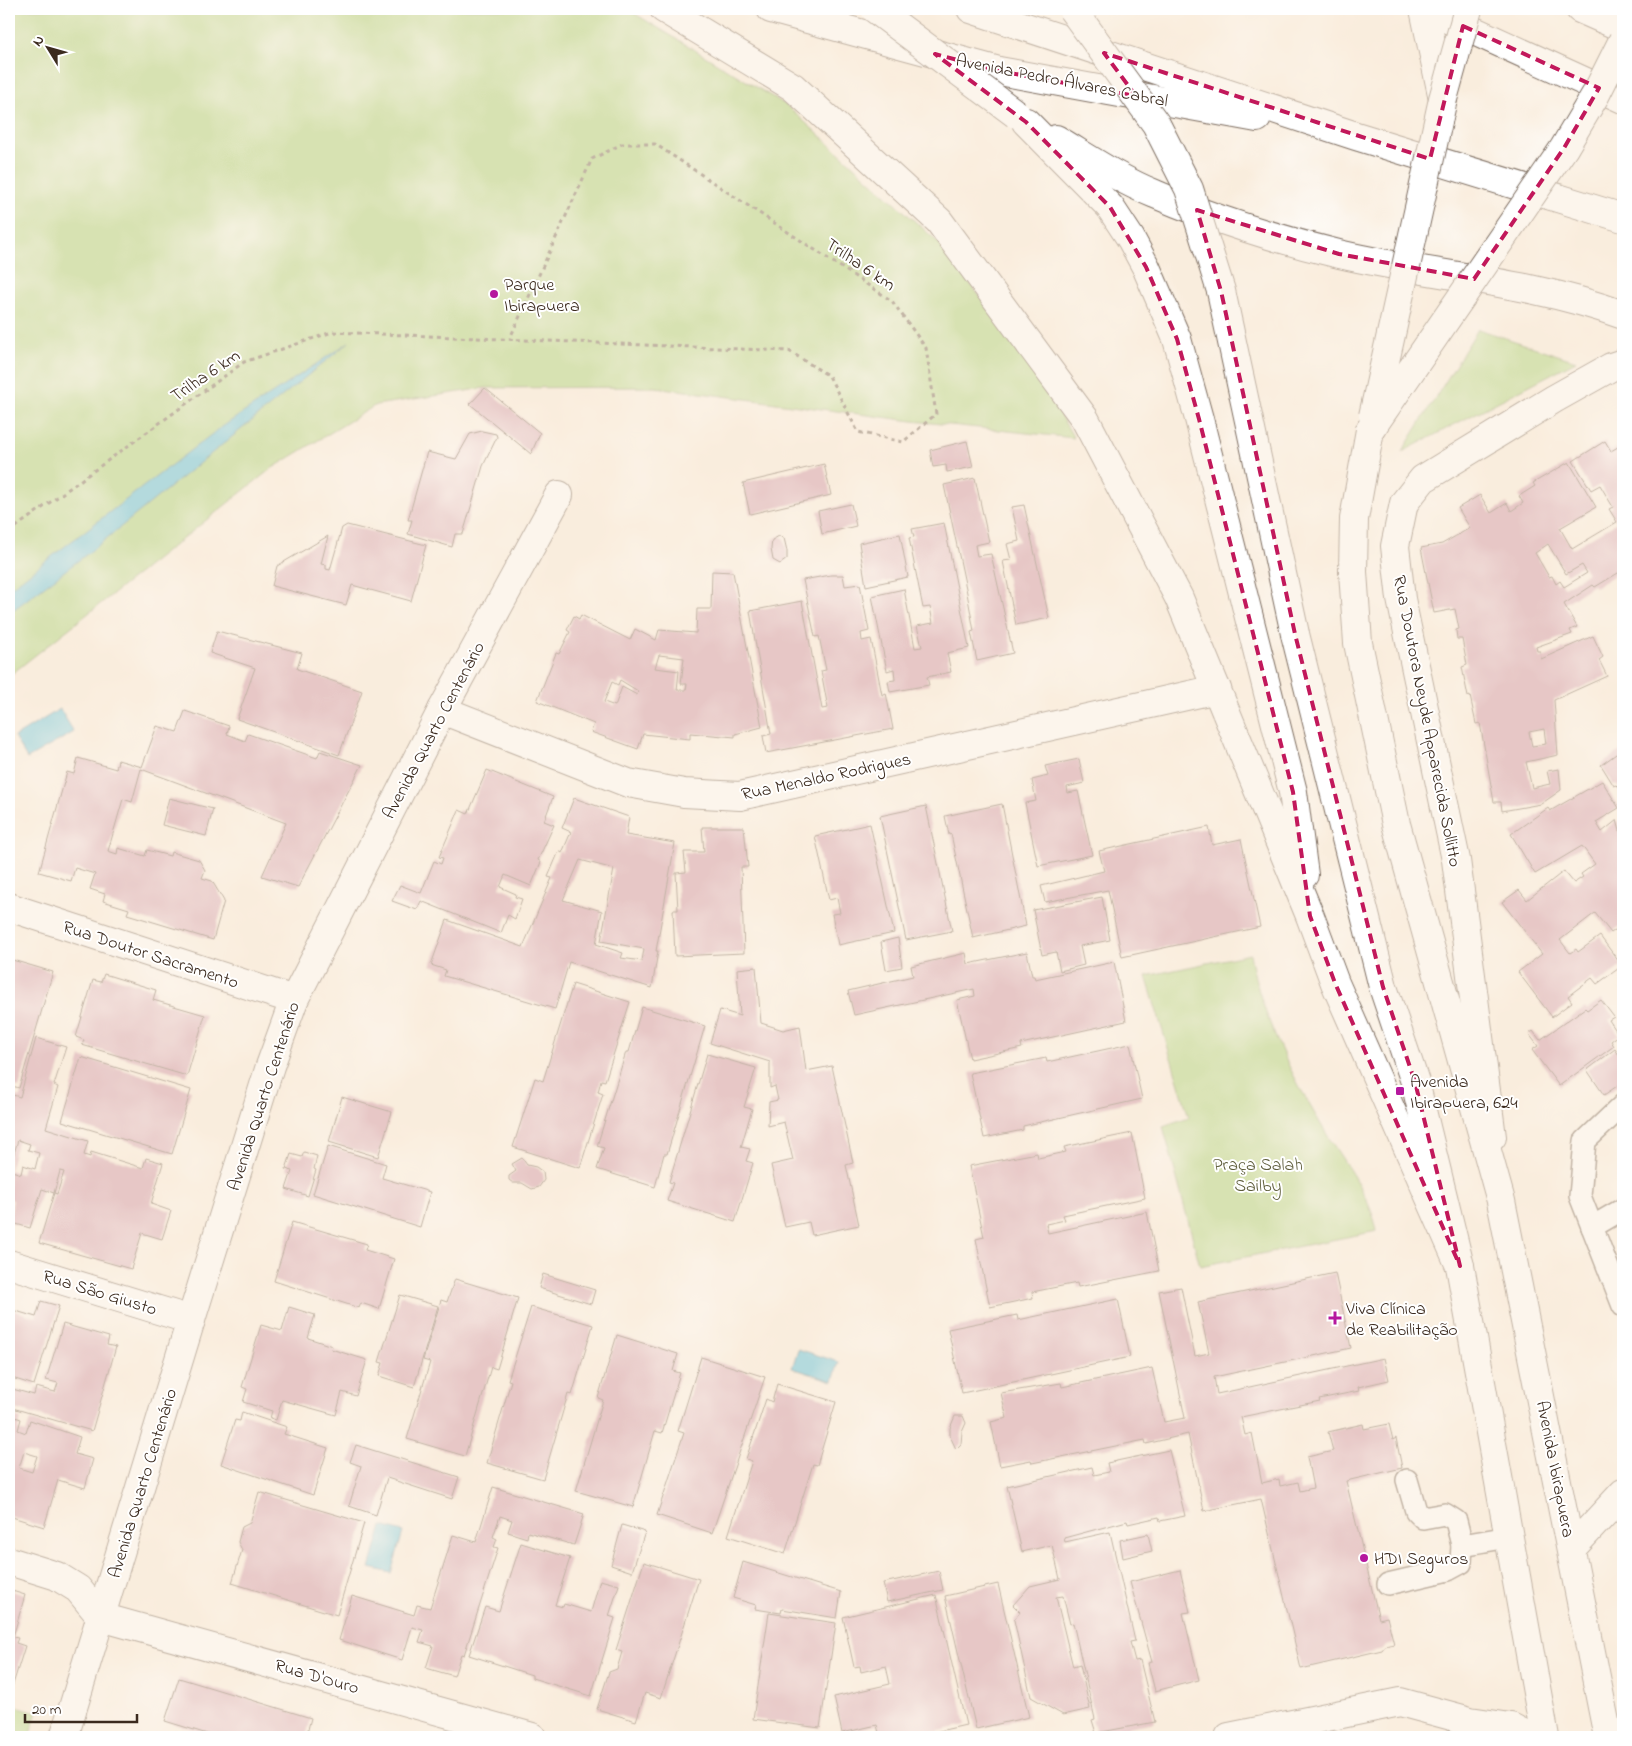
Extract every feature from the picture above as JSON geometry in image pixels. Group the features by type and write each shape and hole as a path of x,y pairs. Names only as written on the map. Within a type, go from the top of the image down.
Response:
{"main road":[{"path":"664,9 793,87 939,221 1085,420 1179,598 1310,916 1335,983 1460,1266"},
{"name":"Avenida Pedro Álvares Cabral","path":"771,9 998,71 1356,136"},
{"path":"875,9 1021,118 1154,194 1265,232 1339,254 1527,288 1591,303 1623,316"},
{"path":"971,9 1356,136 1623,218"},
{"path":"1072,9 1156,124 1190,189 1220,291 1295,634 1384,987 1415,1082 1460,1266 1545,1737"},
{"path":"1425,9 1623,99"},
{"path":"1425,9 1443,100"},
{"path":"1468,9 1443,100 1370,430 1354,519 1353,572 1358,643 1396,824 1501,1201"},
{"path":"1580,9 1623,28"},
{"path":"1370,430 1564,148 1596,94 1623,40"},
{"path":"1021,118 1110,208 1131,239 1146,267 1177,339 1293,792 1310,916"},
{"name":"Rua Doutora Neyde Apparecida Sollitto","path":"1501,1201 1456,860 1401,599 1395,546 1404,503 1423,479 1554,399 1612,367 1623,363"},
{"name":"Avenida Quarto Centenário","path":"64,1737 270,1066 294,1000 442,710 559,495"},
{"name":"Rua Menaldo Rodrigues","path":"442,710 628,782 684,793 740,796 1217,689"},
{"name":"Rua Doutor Sacramento","path":"9,907 294,1000"},
{"name":"Avenida Ibirapuera","path":"1501,1201 1572,1548 1608,1737"},
{"name":"Rua São Giusto","path":"9,1264 191,1320"},
{"path":"1572,1548 1623,1493"},
{"path":"9,1561 64,1580 78,1589 101,1617"},
{"name":"Rua D'Ouro","path":"101,1617 532,1737"},
{"path":"1229,1737 1400,1702 1470,1721 1511,1727 1530,1737"}],"lane":[{"path":"1623,1105 1585,1141 1580,1196 1623,1306"},
{"path":"1592,1227 1623,1209"},
{"path":"1388,1584 1448,1570 1461,1563 1462,1545 1456,1522 1445,1514 1423,1518 1416,1511 1408,1480"},
{"path":"1462,1545 1509,1537"}],"path":[{"name":"Trilha 6 km","path":"9,532 244,362 332,332 789,351 829,376 858,432 903,442 936,414 926,348 892,301 655,144 622,144 592,159 510,338"}],"highlighted area":[{"path":"1463,26 1599,88 1564,148 1474,279 1339,254 1197,210 1221,291 1295,634 1383,987 1415,1082 1460,1266 1335,983 1310,916 1293,792 1199,419 1177,339 1146,267 1110,207 1026,122 935,54 999,71 1136,96 1104,53 1430,159"}],"green space":[{"name":"Parque Ibirapuera","path":"9,9 627,9 786,105 938,242 1019,347 1074,438 912,421 655,387 485,388 376,405 271,469 9,676"},
{"path":"1478,329 1576,361 1402,452"},
{"name":"Praça Salah Sailby","path":"1250,954 1255,978 1270,1024 1290,1069 1326,1133 1363,1192 1374,1218 1377,1231 1200,1266 1163,1126 1189,1117 1146,976"},
{"path":"9,1704 37,1712 29,1737 9,1737"}],"water":[{"path":"349,342 91,551 9,613 9,589 216,431"},
{"path":"60,709 74,732 27,759 14,737"},
{"path":"798,1349 839,1362 833,1381 792,1368"},
{"path":"382,1526 403,1532 391,1573 370,1568"}],"building":[{"path":"485,388 540,433 531,454 470,404"},
{"path":"482,431 496,434 497,437 483,466 463,534 455,534 452,547 408,534 412,520 408,520 427,452 456,459 470,434"},
{"path":"967,441 973,467 947,472 946,465 933,467 930,450"},
{"path":"1605,441 1611,451 1623,444 1623,570 1595,587 1593,585 1564,604 1577,627 1570,630 1572,634 1536,647 1537,651 1540,651 1541,659 1593,636 1603,657 1599,660 1607,676 1554,700 1558,755 1526,762 1532,788 1550,784 1547,771 1559,769 1561,790 1541,804 1502,811 1501,802 1494,802 1480,723 1476,724 1470,696 1468,697 1462,667 1467,665 1462,639 1457,639 1456,630 1459,629 1455,609 1434,613 1421,548 1442,544 1470,528 1458,508 1480,495 1491,513 1507,503 1511,511 1523,503 1519,496 1535,486 1533,483 1569,462 1596,507 1560,528 1572,549 1617,522 1609,509 1613,507 1600,485 1591,490 1573,461","holes":["1548,544 1566,574 1582,565 1587,573 1564,587 1560,581 1556,584 1552,576 1549,577 1535,553","1544,729 1546,744 1532,746 1529,732"]},
{"path":"824,464 831,495 750,514 743,483"},
{"path":"975,478 989,542 975,545 977,556 991,554 1013,653 977,661 971,632 974,631 967,593 944,485"},
{"path":"851,504 856,526 822,534 818,511"},
{"path":"1024,505 1049,618 1016,625 1003,561 1011,560 1007,544 1019,541 1012,507"},
{"path":"944,523 969,648 947,653 951,672 927,677 929,685 890,692 888,681 895,680 894,669 887,671 872,596 904,589 915,648 922,647 917,626 933,623 930,607 923,608 909,538 914,537 912,529"},
{"path":"347,525 426,545 411,601 352,585 346,605 272,586 277,566 328,536 321,564 326,565 326,569 330,570 342,528"},
{"path":"900,534 908,577 866,586 859,543"},
{"path":"779,536 784,538 787,551 787,559 780,564 773,560 771,549 772,540"},
{"path":"712,571 733,572 762,727 735,734 735,737 690,733 690,739 643,734 638,749 591,732 594,724 537,701 556,653 559,654 570,632 567,630 574,616 579,619 581,615 630,640 635,629 656,640 659,630 696,633 697,609 711,609","holes":["659,655 684,658 681,684 687,684 686,690 677,690 679,671 655,668","620,680 638,691 637,695 622,687 615,706 604,702 612,682 618,685"]},
{"path":"843,575 845,586 860,584 869,631 861,633 862,641 871,639 882,695 886,693 893,729 766,753 763,736 771,734 750,611 802,601 822,709 828,708 821,671 826,670 819,636 815,637 803,580"},
{"path":"217,631 302,653 297,669 362,691 339,755 237,719 255,668 210,653"},
{"path":"185,711 229,726 227,734 245,741 248,734 317,758 320,751 362,765 298,887 262,876 286,823 141,769 132,802 123,799 108,851 117,854 118,848 145,856 147,850 170,856 171,852 199,860 205,870 202,878 212,881 224,901 213,940 127,914 129,909 103,901 105,894 90,889 95,874 75,868 71,881 39,872 67,772 74,774 78,758 116,769 118,760 142,767 157,726 177,732"},
{"path":"1623,749 1623,788 1619,788 1616,785 1614,786 1601,765"},
{"path":"1079,759 1084,783 1067,787 1068,793 1078,791 1092,855 1038,866 1025,803 1036,801 1032,780 1048,776 1045,766"},
{"path":"487,770 553,797 544,821 554,825 538,860 541,862 531,886 505,875 500,887 516,894 515,897 522,899 515,919 508,915 501,933 421,901 417,910 392,901 400,885 421,893 434,861 441,864 443,858 439,857 459,810 468,814"},
{"path":"1602,781 1619,808 1596,822 1602,832 1617,820 1623,842 1623,924 1611,933 1595,913 1560,940 1570,953 1576,949 1578,952 1600,936 1622,966 1597,984 1592,978 1568,996 1572,1002 1552,1017 1518,972 1542,954 1502,902 1519,890 1527,900 1564,871 1574,883 1583,877 1581,874 1595,864 1582,846 1535,874 1511,834 1548,808 1550,811"},
{"path":"169,798 213,809 206,836 162,825"},
{"path":"574,798 629,817 626,835 675,843 656,951 658,951 652,988 569,962 555,1009 444,976 446,970 431,965 447,920 523,947 552,878 548,877 559,851 562,853 571,832 562,828","holes":["580,860 614,869 601,941 644,949 642,961 621,958 623,953 596,944 602,911 563,900"]},
{"path":"1002,804 1026,926 973,938 951,834 949,835 945,816"},
{"path":"926,806 952,931 906,940 880,816"},
{"path":"870,824 894,933 838,945 832,914 840,913 837,898 829,900 815,836"},
{"path":"702,827 744,827 748,867 741,867 744,953 675,956 673,910 678,910 676,873 686,872 684,852 704,852"},
{"path":"1209,827 1212,845 1241,839 1260,927 1122,957 1108,890 1045,902 1041,886 1104,871 1099,851"},
{"path":"1102,897 1110,940 1080,946 1084,965 1060,971 1056,952 1042,955 1033,910"},
{"path":"898,938 902,967 886,970 881,942"},
{"path":"1027,952 1032,976 1035,979 1114,962 1126,1021 1021,1044 1022,1048 970,1059 957,1000 975,996 974,989 854,1015 848,991 913,976 911,966 966,953 968,964"},
{"path":"9,959 53,972 19,1088 9,1085"},
{"path":"756,967 761,1023 783,1030 800,1026 806,1071 832,1066 853,1163 846,1165 859,1225 812,1235 809,1222 785,1227 771,1165 793,1160 784,1122 768,1126 769,1102 778,1100 775,1086 770,1088 770,1062 710,1043 720,1010 740,1016 737,969"},
{"path":"104,974 156,990 153,1000 205,1015 187,1076 82,1045 84,1040 76,1037 93,980 101,982"},
{"path":"573,984 630,1002 605,1081 601,1080 598,1092 603,1094 580,1168 513,1147 535,1078 543,1081"},
{"path":"1601,1000 1614,1017 1609,1020 1619,1035 1611,1041 1614,1046 1559,1086 1532,1050 1538,1046 1529,1034 1533,1031 1540,1040 1585,1008 1587,1010"},
{"path":"642,1007 705,1026 667,1154 664,1154 655,1187 597,1169 604,1148 597,1146"},
{"path":"36,1038 66,1047 54,1085 58,1087 46,1128 88,1141 84,1155 90,1157 91,1152 143,1168 146,1158 163,1163 151,1204 171,1211 162,1239 142,1233 131,1269 39,1243 54,1193 42,1189 30,1228 9,1222 13,1200 9,1199 9,1170 9,1094 20,1097","holes":["18,1140 30,1144 28,1150 39,1153 35,1169 23,1165 21,1174 9,1170","60,1171 64,1172 57,1194 54,1193"]},
{"path":"1130,1044 1142,1099 1023,1126 1023,1130 984,1138 970,1073 1046,1058 1047,1062"},
{"path":"1615,1049 1623,1061 1623,1082 1604,1095 1587,1070"},
{"path":"707,1054 756,1068 744,1107 752,1109 741,1147 750,1149 746,1161 753,1163 735,1222 667,1201 673,1183 669,1182"},
{"path":"81,1057 191,1090 172,1154 62,1121"},
{"path":"342,1097 392,1112 378,1157 329,1142"},
{"path":"1132,1133 1145,1198 1063,1215 1065,1220 1046,1224 1048,1233 1147,1212 1159,1271 1078,1287 1077,1283 1032,1292 1033,1298 990,1307 976,1239 984,1237 969,1166 1037,1153 1038,1158 1066,1152 1064,1147"},
{"path":"328,1146 386,1164 382,1178 430,1192 420,1227 313,1194"},
{"path":"304,1152 317,1156 314,1169 316,1170 308,1196 286,1189 292,1171 286,1169 291,1154 302,1157"},
{"path":"522,1158 527,1165 536,1167 543,1172 544,1180 539,1187 532,1189 522,1183 513,1183 509,1180 509,1176 516,1171 512,1164"},
{"path":"292,1222 367,1244 365,1250 394,1259 379,1309 361,1303 359,1308 274,1281"},
{"path":"1335,1273 1351,1348 1214,1377 1217,1394 1384,1358 1389,1380 1358,1387 1359,1391 1319,1399 1320,1401 1241,1417 1245,1435 1252,1433 1262,1483 1279,1479 1280,1486 1298,1482 1300,1491 1313,1488 1307,1457 1333,1451 1328,1432 1363,1424 1364,1429 1389,1424 1393,1440 1396,1438 1402,1468 1346,1481 1379,1619 1387,1617 1394,1644 1385,1646 1382,1650 1301,1669 1261,1499 1204,1511 1188,1434 1146,1444 1145,1440 1032,1463 1031,1460 1000,1466 991,1422 1007,1418 1001,1393 1061,1383 1062,1387 1152,1368 1164,1422 1185,1418 1159,1291 1181,1287 1195,1356 1209,1353 1198,1302"},
{"path":"543,1274 595,1290 591,1304 539,1288"},
{"path":"455,1279 518,1298 497,1369 491,1367 465,1456 407,1439 430,1362 423,1360 441,1300 447,1302"},
{"path":"400,1295 438,1306 414,1387 379,1376 383,1363 379,1362"},
{"path":"1118,1299 1130,1357 962,1393 948,1329 1017,1315 1018,1320"},
{"path":"41,1301 59,1306 34,1385 9,1377 9,1309 36,1317"},
{"path":"289,1307 315,1315 308,1338 332,1346 331,1349 367,1360 356,1396 342,1392 336,1415 282,1400 276,1420 270,1418 272,1411 243,1402 247,1389 242,1387 261,1325 282,1331"},
{"path":"531,1307 593,1325 572,1395 568,1394 543,1479 487,1463 511,1381 508,1380"},
{"path":"63,1324 109,1337 107,1345 116,1347 92,1431 9,1407 9,1388 34,1395 36,1387 55,1392 58,1383 46,1380"},
{"path":"617,1335 678,1354 673,1371 680,1373 662,1433 655,1431 633,1507 576,1491 603,1400 598,1398"},
{"path":"701,1357 765,1377 712,1533 657,1515 684,1433 678,1431"},
{"path":"777,1384 836,1402 817,1465 813,1464 785,1554 728,1536 752,1461 746,1459 766,1399 772,1402"},
{"path":"242,1412 287,1427 284,1434 328,1448 313,1495 221,1464 235,1420 240,1421"},
{"path":"9,1415 21,1419 18,1430 26,1433 30,1420 80,1437 75,1454 93,1459 85,1488 58,1480 44,1527 9,1516","holes":["24,1452 37,1456 32,1472 19,1468"]},
{"path":"955,1416 963,1416 966,1423 962,1432 961,1444 956,1449 950,1436 950,1428"},
{"path":"356,1445 459,1477 452,1499 387,1478 376,1515 349,1506 361,1466 350,1462"},
{"path":"1169,1450 1185,1516 1160,1521 1159,1517 1128,1524 1127,1521 1064,1538 1065,1542 1110,1532 1135,1641 1130,1642 1135,1661 1140,1660 1155,1722 1096,1733 1092,1720 1095,1719 1073,1623 1070,1624 1063,1596 1056,1597 1073,1667 1080,1665 1090,1709 1063,1715 1031,1697 1014,1620 1020,1612 1013,1605 1030,1586 1060,1579 1052,1545 1022,1552 1007,1486 1092,1467 1094,1475 1109,1472 1107,1463"},
{"path":"493,1487 584,1514 574,1545 528,1532 527,1538 508,1532 512,1520 500,1516 493,1537 497,1539 494,1547 498,1548 464,1655 461,1654 454,1676 426,1668 433,1646 419,1642 423,1630 412,1627 402,1660 339,1640 352,1596 414,1615 417,1605 430,1608 453,1535 476,1542"},
{"path":"259,1492 364,1523 337,1615 232,1583 242,1550 238,1542 242,1527 250,1523"},
{"path":"622,1525 645,1532 632,1572 611,1565"},
{"path":"1148,1534 1152,1551 1123,1558 1120,1540"},
{"path":"521,1543 570,1558 555,1605 563,1607 564,1604 591,1612 600,1580 619,1585 609,1616 615,1618 591,1696 532,1678 532,1675 469,1655 485,1607 499,1611"},
{"path":"644,1562 699,1579 661,1698 645,1693 636,1721 597,1709 609,1672 617,1669 622,1652 616,1650"},
{"path":"743,1562 841,1592 837,1618 782,1609 781,1613 755,1609 756,1605 733,1598"},
{"path":"1180,1570 1190,1612 1183,1613 1199,1680 1155,1691 1148,1663 1152,1662 1130,1582"},
{"path":"939,1571 943,1590 887,1602 883,1583"},
{"path":"998,1584 1029,1717 976,1729 945,1596"},
{"path":"9,1590 25,1595 13,1637 18,1638 16,1643 25,1646 10,1694"},
{"path":"936,1595 966,1725 913,1737 880,1737 877,1725 842,1733 834,1697 890,1684 886,1666 861,1672 860,1666 854,1667 843,1617"},
{"path":"769,1613 836,1623 820,1728 753,1719"},
{"path":"179,1678 311,1718 306,1737 217,1737 165,1721"}],"place":[{"name":"Parque Ibirapuera","path":"494,294"},
{"name":"Avenida Ibirapuera, 624","path":"1400,1091"},
{"name":"Viva Clínica de Reabilitação","path":"1335,1318"},
{"name":"HDI Seguros","path":"1364,1558"}]}
